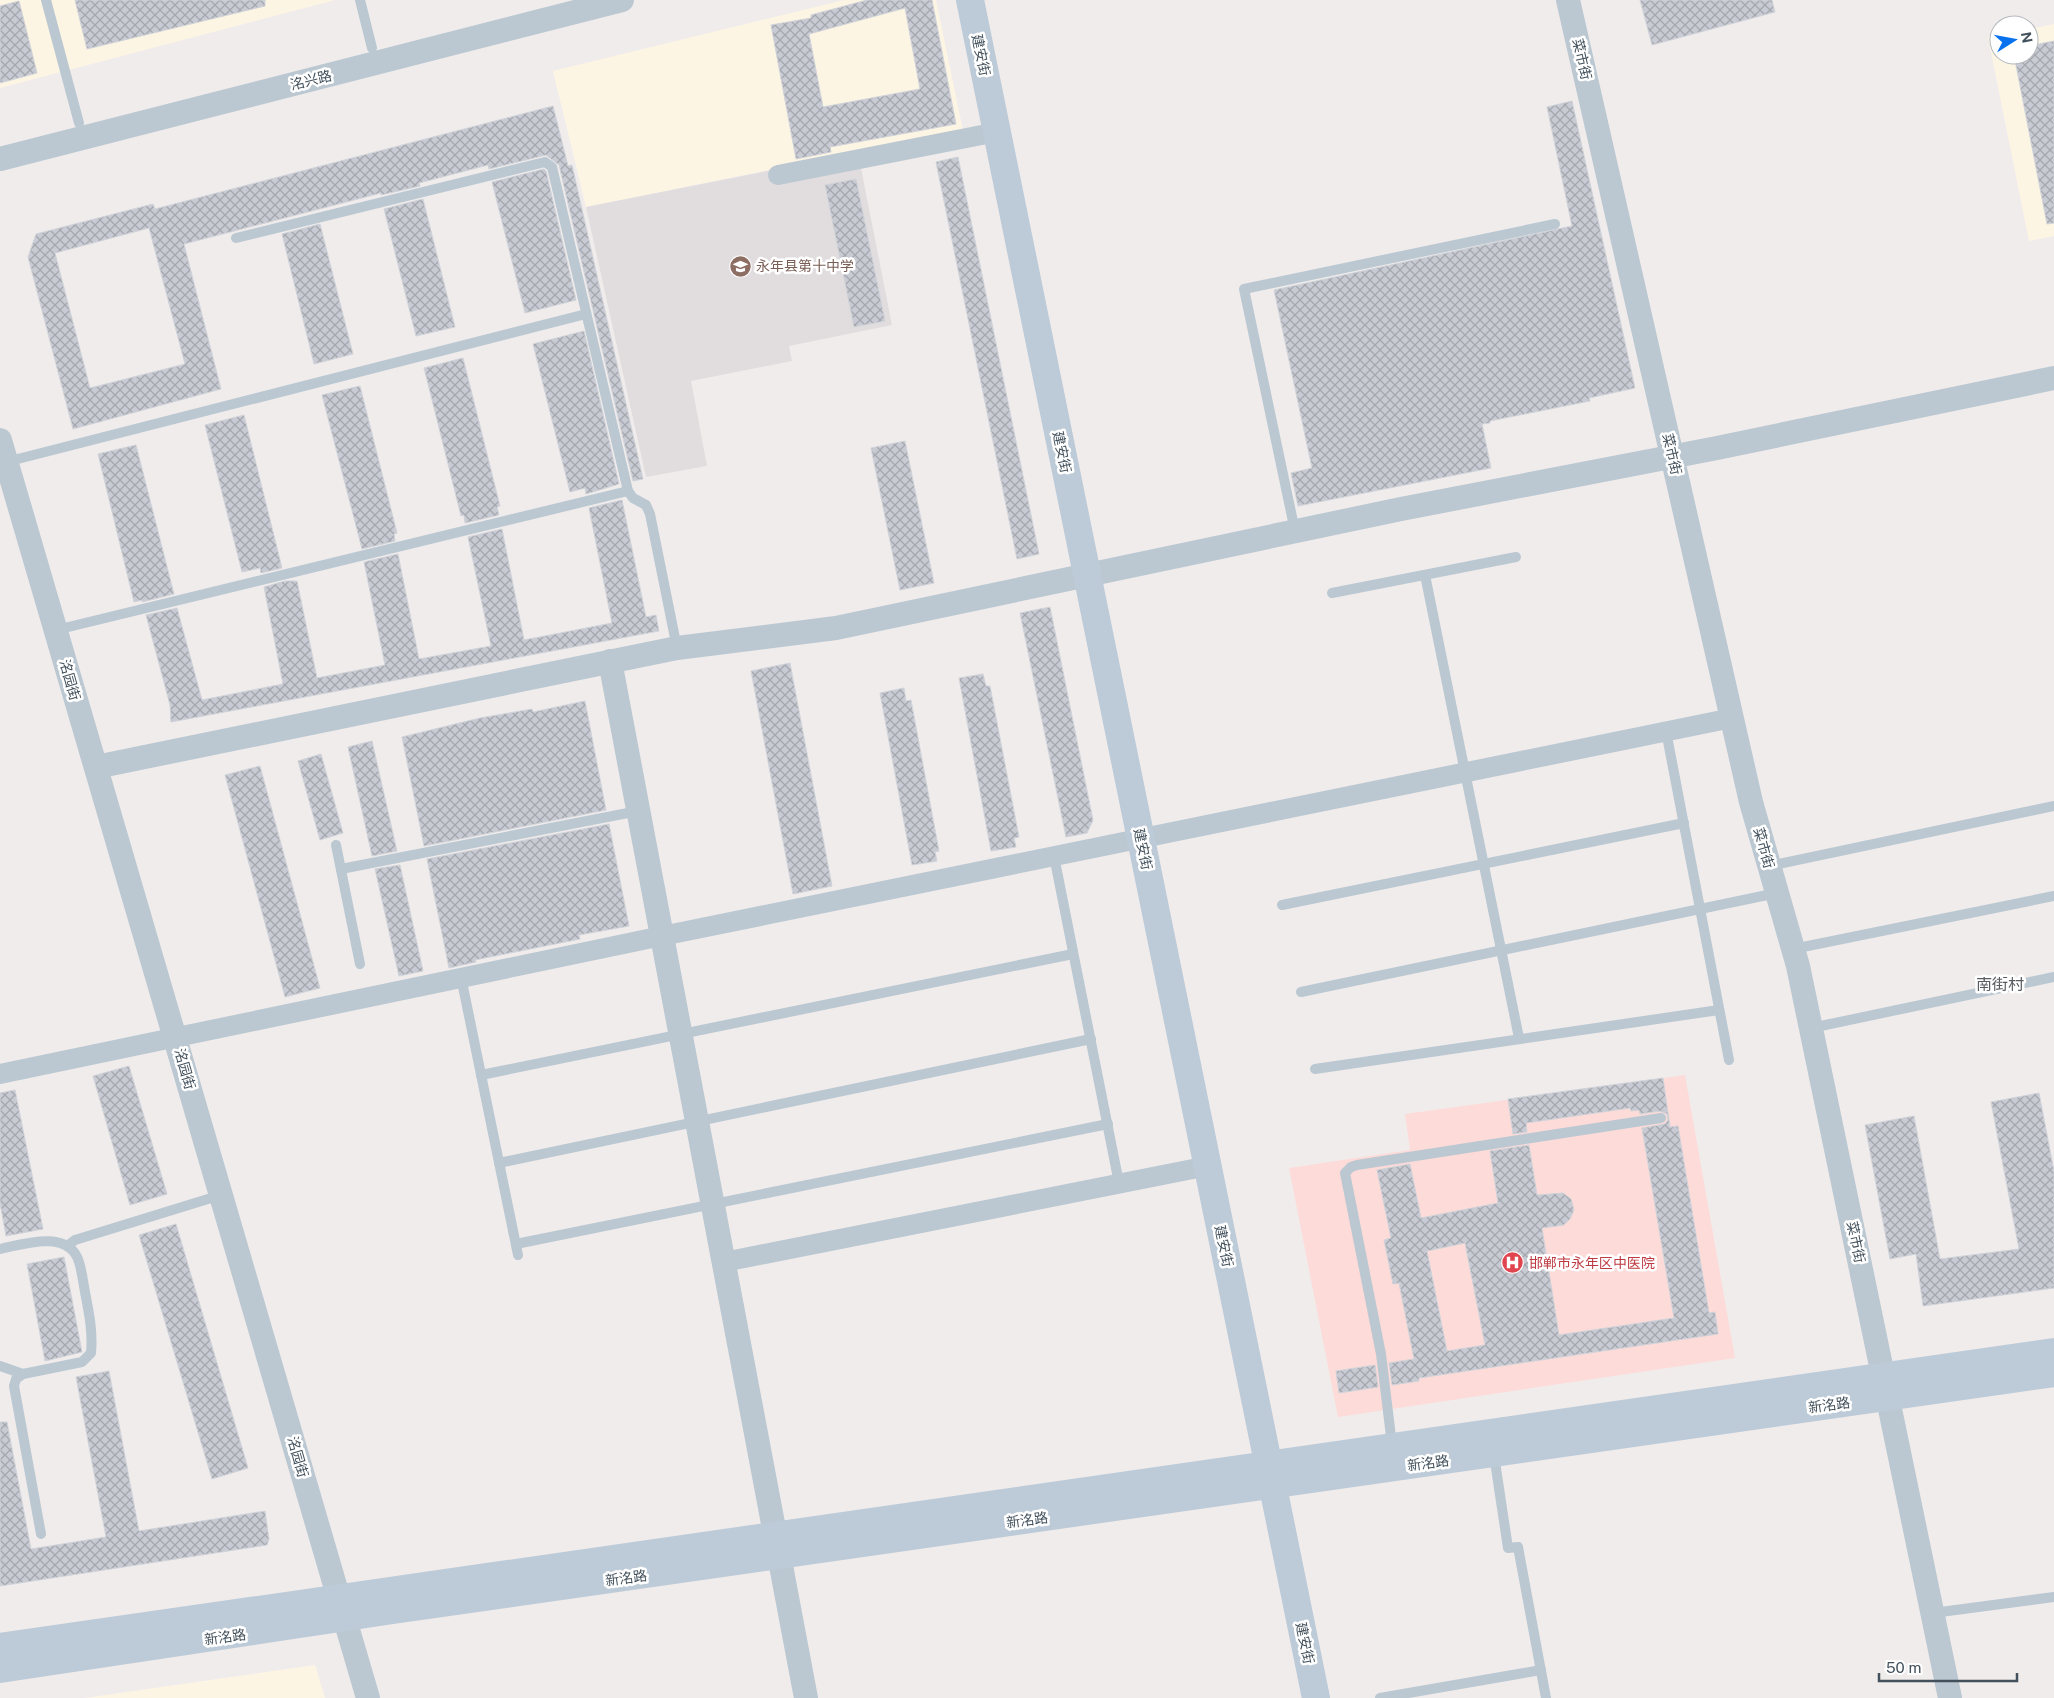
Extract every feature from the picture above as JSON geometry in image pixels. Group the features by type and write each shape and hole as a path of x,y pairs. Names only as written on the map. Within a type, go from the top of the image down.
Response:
{"main road":[{"name":"建安街","path":"970,0 1316,1698"},
{"name":"新洺路","path":"0,1647 342,1608 1271,1475 1494,1454 1887,1386 2054,1352"},
{"name":"新洺路","path":"1271,1475 1392,1447 1887,1386 2054,1373"},
{"name":"新洺路","path":"0,1669 342,1608"}],"street":[{"name":"洺兴路","path":"0,144 561,0"},
{"name":"洺兴路","path":"0,159 622,0"},
{"name":"菜市街","path":"1568,0 1751,802 1793,949 1811,1028 1887,1386 1950,1698"},
{"path":"778,175 997,132"},
{"path":"96,768 677,648 836,628 1295,531 1672,457 2054,378"},
{"name":"洺园街","path":"3,451 368,1698"},
{"path":"610,661 806,1698"},
{"path":"0,1074 461,977 1732,718"},
{"path":"724,1262 1208,1166"}],"lane":[{"path":"46,0 79,123"},
{"path":"360,0 372,48"},
{"path":"236,238 545,162 552,167 628,491 633,498 646,505 650,514 677,648"},
{"path":"1295,531 1244,289 1555,224"},
{"path":"3,451 586,314"},
{"path":"56,630 628,491"},
{"path":"1332,593 1516,557"},
{"path":"1425,575 1518,1038"},
{"path":"1666,731 1729,1060"},
{"path":"1769,866 2054,806"},
{"path":"341,870 638,811"},
{"path":"1282,904 1684,823"},
{"path":"336,845 360,964"},
{"path":"1054,856 1119,1183"},
{"path":"1301,992 1777,893"},
{"path":"1793,949 2054,896"},
{"path":"481,1075 1073,954"},
{"path":"461,977 517,1250 713,1204 1108,1124"},
{"path":"1811,1028 2054,977"},
{"path":"1315,1069 1719,1010"},
{"path":"499,1163 1091,1039"},
{"path":"1392,1447 1381,1354 1345,1173 1356,1165 1661,1118"},
{"path":"68,1246 84,1237 222,1195"},
{"path":"0,1249 49,1241 68,1246 79,1262 93,1337 91,1353 82,1362 23,1374 16,1378 14,1386 41,1534"},
{"path":"0,1366 23,1374"},
{"path":"1494,1454 1508,1548 1518,1547 1546,1698"},
{"path":"1933,1614 2054,1597"},
{"path":"1380,1698 1541,1670"}],"shaded area":[{"path":"0,0 335,0 0,88"},
{"path":"844,0 936,0 963,131 586,207 553,71"},
{"path":"2054,24 2054,236 2029,241 1994,65 2039,65 2039,27"},
{"name":"永年县第十中学","path":"858,153 892,325 789,346 792,361 691,381 707,466 646,477 586,207"},
{"name":"邯郸市永年区中医院","path":"1685,1075 1735,1358 1338,1417 1289,1168 1410,1150 1405,1114"},
{"path":"315,1665 325,1698 85,1698"}],"building":[{"path":"75,0 265,0 265,6 87,49"},
{"path":"867,0 932,0 956,124 830,147 831,152 796,159 771,25 811,18 811,15","holes":["905,8 920,89 823,107 809,34"]},
{"path":"1640,0 1772,0 1775,12 1652,45"},
{"path":"19,1 37,73 0,83 0,6"},
{"path":"2054,41 2054,223 2047,224 2016,65 2039,65 2039,44"},
{"path":"1572,101 1635,388 1589,398 1590,401 1482,424 1491,468 1298,506 1291,473 1312,468 1274,290 1572,226 1547,107"},
{"path":"553,106 568,166 572,165 643,479 633,481 559,165 546,155 489,169 488,165 419,183 420,186 381,195 381,193 184,244 221,389 73,429 28,257 36,234 153,204 155,209","holes":["149,228 185,364 90,388 55,253"]},
{"path":"958,157 1039,554 1017,559 936,162"},
{"path":"544,169 576,300 525,313 492,182"},
{"path":"856,179 885,321 854,327 825,185"},
{"path":"423,199 455,327 416,336 384,209"},
{"path":"320,224 353,354 314,364 282,234"},
{"path":"584,331 619,484 586,494 585,488 570,492 533,344"},
{"path":"463,358 500,506 497,507 499,515 465,523 464,515 461,516 424,368"},
{"path":"360,386 397,533 394,534 395,541 362,549 322,395"},
{"path":"244,415 282,568 261,573 260,568 242,572 205,425"},
{"path":"905,441 934,583 900,590 871,448"},
{"path":"136,445 174,594 142,602 142,600 134,602 98,454"},
{"path":"622,500 646,617 656,615 659,631 171,722 170,705 146,615 177,608 202,700 283,684 264,587 285,581 297,581 317,678 385,665 364,562 398,554 419,659 491,646 468,537 502,529 524,640 612,623 589,508"},
{"path":"1050,607 1093,820 1087,833 1066,837 1020,613"},
{"path":"790,663 832,886 793,894 751,671"},
{"path":"983,674 986,686 990,686 1019,837 1014,838 1016,847 991,851 959,678"},
{"path":"904,688 906,701 911,700 939,851 935,852 937,861 912,865 880,693"},
{"path":"585,701 606,810 424,846 402,737 480,718 532,709 533,712"},
{"path":"372,741 397,851 372,856 348,747"},
{"path":"321,754 343,833 320,840 298,761"},
{"path":"260,766 320,988 285,997 225,775"},
{"path":"609,824 629,926 579,935 580,939 475,960 476,962 449,968 427,859"},
{"path":"400,865 423,971 399,976 375,869"},
{"path":"129,1066 167,1194 130,1205 93,1076"},
{"path":"1663,1078 1670,1127 1678,1126 1709,1313 1715,1312 1718,1334 1419,1378 1419,1381 1392,1385 1389,1363 1414,1359 1399,1283 1393,1284 1384,1240 1391,1238 1377,1170 1410,1164 1421,1218 1498,1203 1490,1151 1529,1145 1537,1195 1563,1193 1571,1199 1574,1210 1570,1219 1564,1225 1542,1228 1559,1335 1674,1318 1642,1128 1665,1124 1668,1120 1667,1114 1660,1111 1640,1114 1639,1110 1631,1111 1630,1108 1526,1123 1527,1132 1513,1134 1508,1099","holes":["1465,1243 1485,1345 1447,1351 1427,1251"]},
{"path":"15,1090 43,1229 6,1236 0,1203 0,1093"},
{"path":"2039,1093 2054,1171 2054,1288 1923,1306 1916,1254 1890,1259 1865,1125 1914,1116 1940,1259 2019,1249 1991,1102"},
{"path":"176,1224 248,1468 212,1479 139,1235"},
{"path":"64,1257 82,1352 45,1361 27,1264"},
{"path":"1375,1365 1378,1387 1339,1393 1336,1371"},
{"path":"109,1371 139,1531 265,1511 269,1539 267,1545 0,1586 0,1422 7,1422 31,1549 106,1537 76,1377"}],"place":[{"name":"永年县第十中学","path":"740,266"},
{"name":"邯郸市永年区中医院","path":"1513,1263"}],"district":[{"name":"南街村","path":"2000,984"}]}
